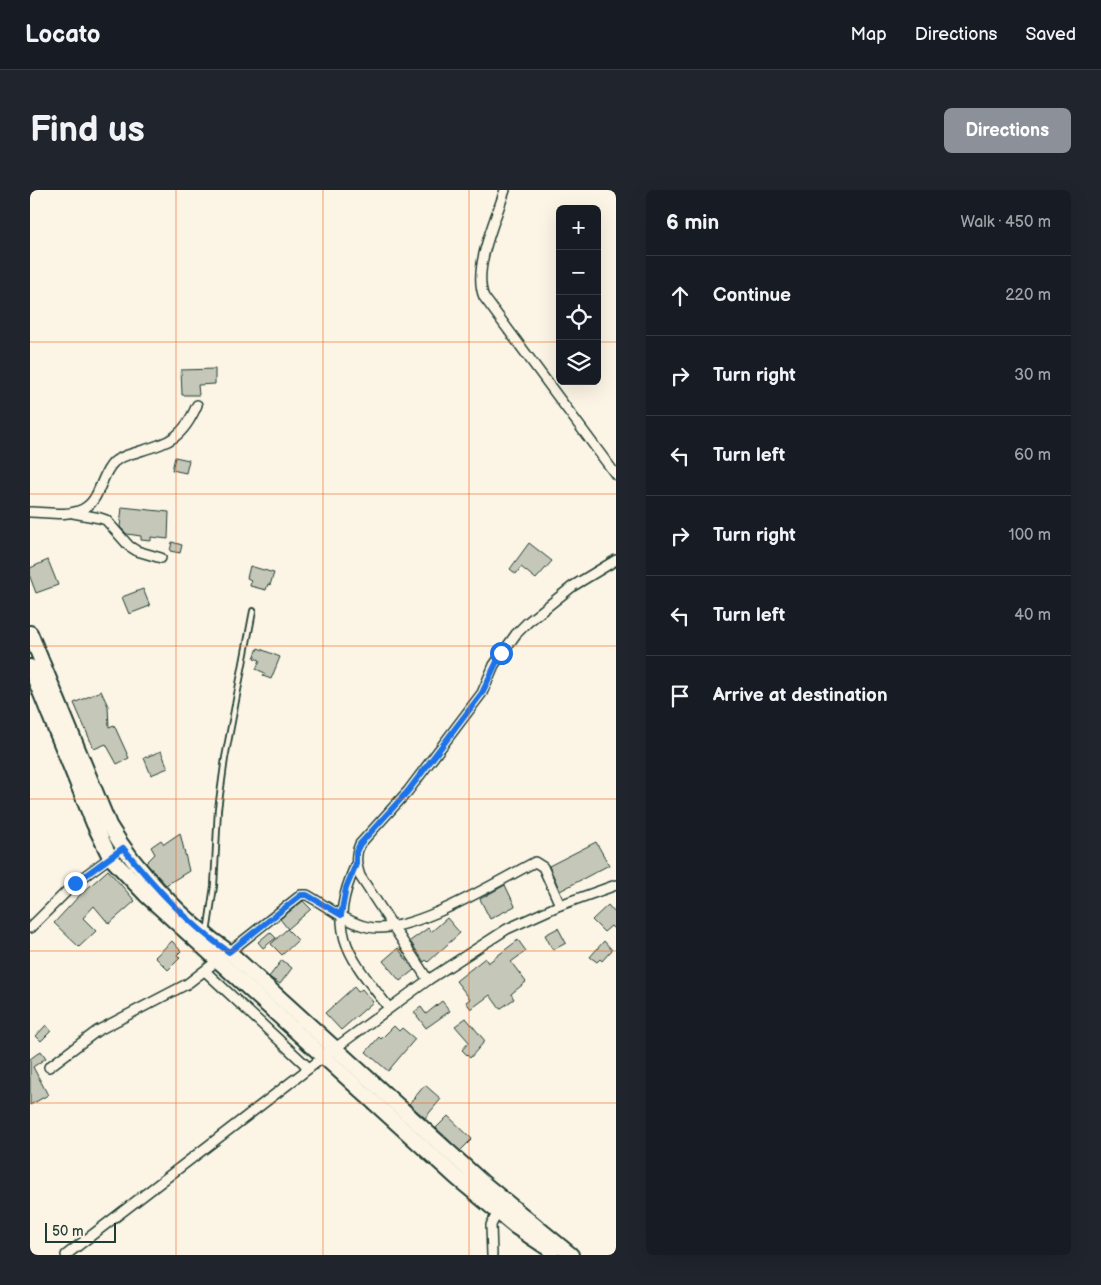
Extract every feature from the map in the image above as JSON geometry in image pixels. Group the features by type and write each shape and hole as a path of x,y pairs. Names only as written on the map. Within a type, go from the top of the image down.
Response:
{"main road":[{"path":"30,633 109,825 123,848 144,873 206,937 229,952 501,1206 559,1255"},
{"path":"30,667 94,824 110,858 146,895 322,1058 457,1178 501,1206 570,1255"}],"street":[{"path":"505,190 483,260 479,276 480,288 484,297 616,475"},
{"path":"73,513 85,508 94,499 114,462 120,458 162,445 174,439 190,421 197,405"},
{"path":"30,512 73,513 100,518 129,546 138,551 161,558"},
{"path":"428,980 360,876 356,864 356,852 360,844 408,791 482,693 494,665 516,634 573,586 616,560"},
{"path":"30,928 75,883 123,848"},
{"path":"229,952 301,895 307,895 341,915 370,927 394,928 435,913 535,862 543,867 560,905"},
{"path":"356,864 346,888 341,915 341,928 345,942 358,968 389,1008"},
{"path":"66,1255 322,1058 428,980 507,929 560,905 614,889"},
{"path":"49,1067 97,1031 159,1000 206,972 217,961"},
{"path":"206,972 309,1068"},
{"path":"492,1255 491,1225 501,1206"}],"lane":[{"path":"206,937 214,886 218,810 225,758 253,611"}],"building":[{"path":"215,369 215,384 198,385 199,395 182,395 181,370"},
{"path":"175,457 189,460 186,473 172,470"},
{"path":"122,507 169,512 168,539 151,537 151,541 141,540 141,536 127,534 120,527"},
{"path":"172,542 182,545 180,553 170,551"},
{"path":"529,543 552,561 536,579 521,567 516,574 510,569"},
{"path":"48,560 58,585 36,593 30,577 30,568"},
{"path":"250,566 274,573 266,590 250,586 251,580 247,578"},
{"path":"143,589 150,606 129,614 122,597"},
{"path":"258,648 280,657 271,679 263,676 265,673 256,669 260,660 254,658"},
{"path":"101,691 108,706 109,727 114,725 129,758 117,764 106,744 94,749 74,703"},
{"path":"161,751 168,768 151,775 144,758"},
{"path":"180,833 189,871 166,885 146,863 155,854 151,847 161,840 164,844"},
{"path":"596,842 609,865 560,891 549,866"},
{"path":"108,870 135,901 109,924 94,906 83,918 96,931 79,947 54,923 80,895"},
{"path":"505,885 515,906 490,919 480,899"},
{"path":"303,901 311,909 288,929 280,919"},
{"path":"608,905 616,914 616,931 611,926 604,932 592,920"},
{"path":"447,918 460,933 428,962 426,960 424,962 410,941 428,928 431,932"},
{"path":"558,928 566,943 553,950 545,935"},
{"path":"287,929 298,940 282,955 271,944"},
{"path":"270,932 276,938 263,948 258,942"},
{"path":"518,940 526,951 511,962 526,982 511,994 514,999 500,1009 490,995 471,1009 466,1002 470,999 456,981 485,958 488,963"},
{"path":"172,941 181,951 177,955 180,958 168,970 155,957"},
{"path":"604,941 612,950 602,961 600,959 597,962 590,957"},
{"path":"398,948 414,970 400,981 383,961"},
{"path":"282,960 292,968 280,984 269,977"},
{"path":"354,987 358,992 362,989 373,1002 341,1030 325,1013"},
{"path":"442,1001 450,1011 426,1028 414,1012 421,1007 426,1014"},
{"path":"466,1018 485,1041 470,1058 462,1050 469,1042 455,1026"},
{"path":"46,1025 51,1031 41,1041 36,1036"},
{"path":"394,1026 399,1031 402,1028 415,1039 388,1071 366,1052 379,1037 381,1039"},
{"path":"41,1051 46,1058 33,1067 48,1095 30,1105 30,1059"},
{"path":"425,1085 441,1099 425,1118 409,1104"},
{"path":"448,1116 472,1139 460,1151 436,1128"}],"route":[{"path":"75,883 123,848 144,873 206,937 229,952 294,898 301,895 307,895 341,915 346,888 356,864 356,852 360,844 408,791 482,693 501,653"}]}
